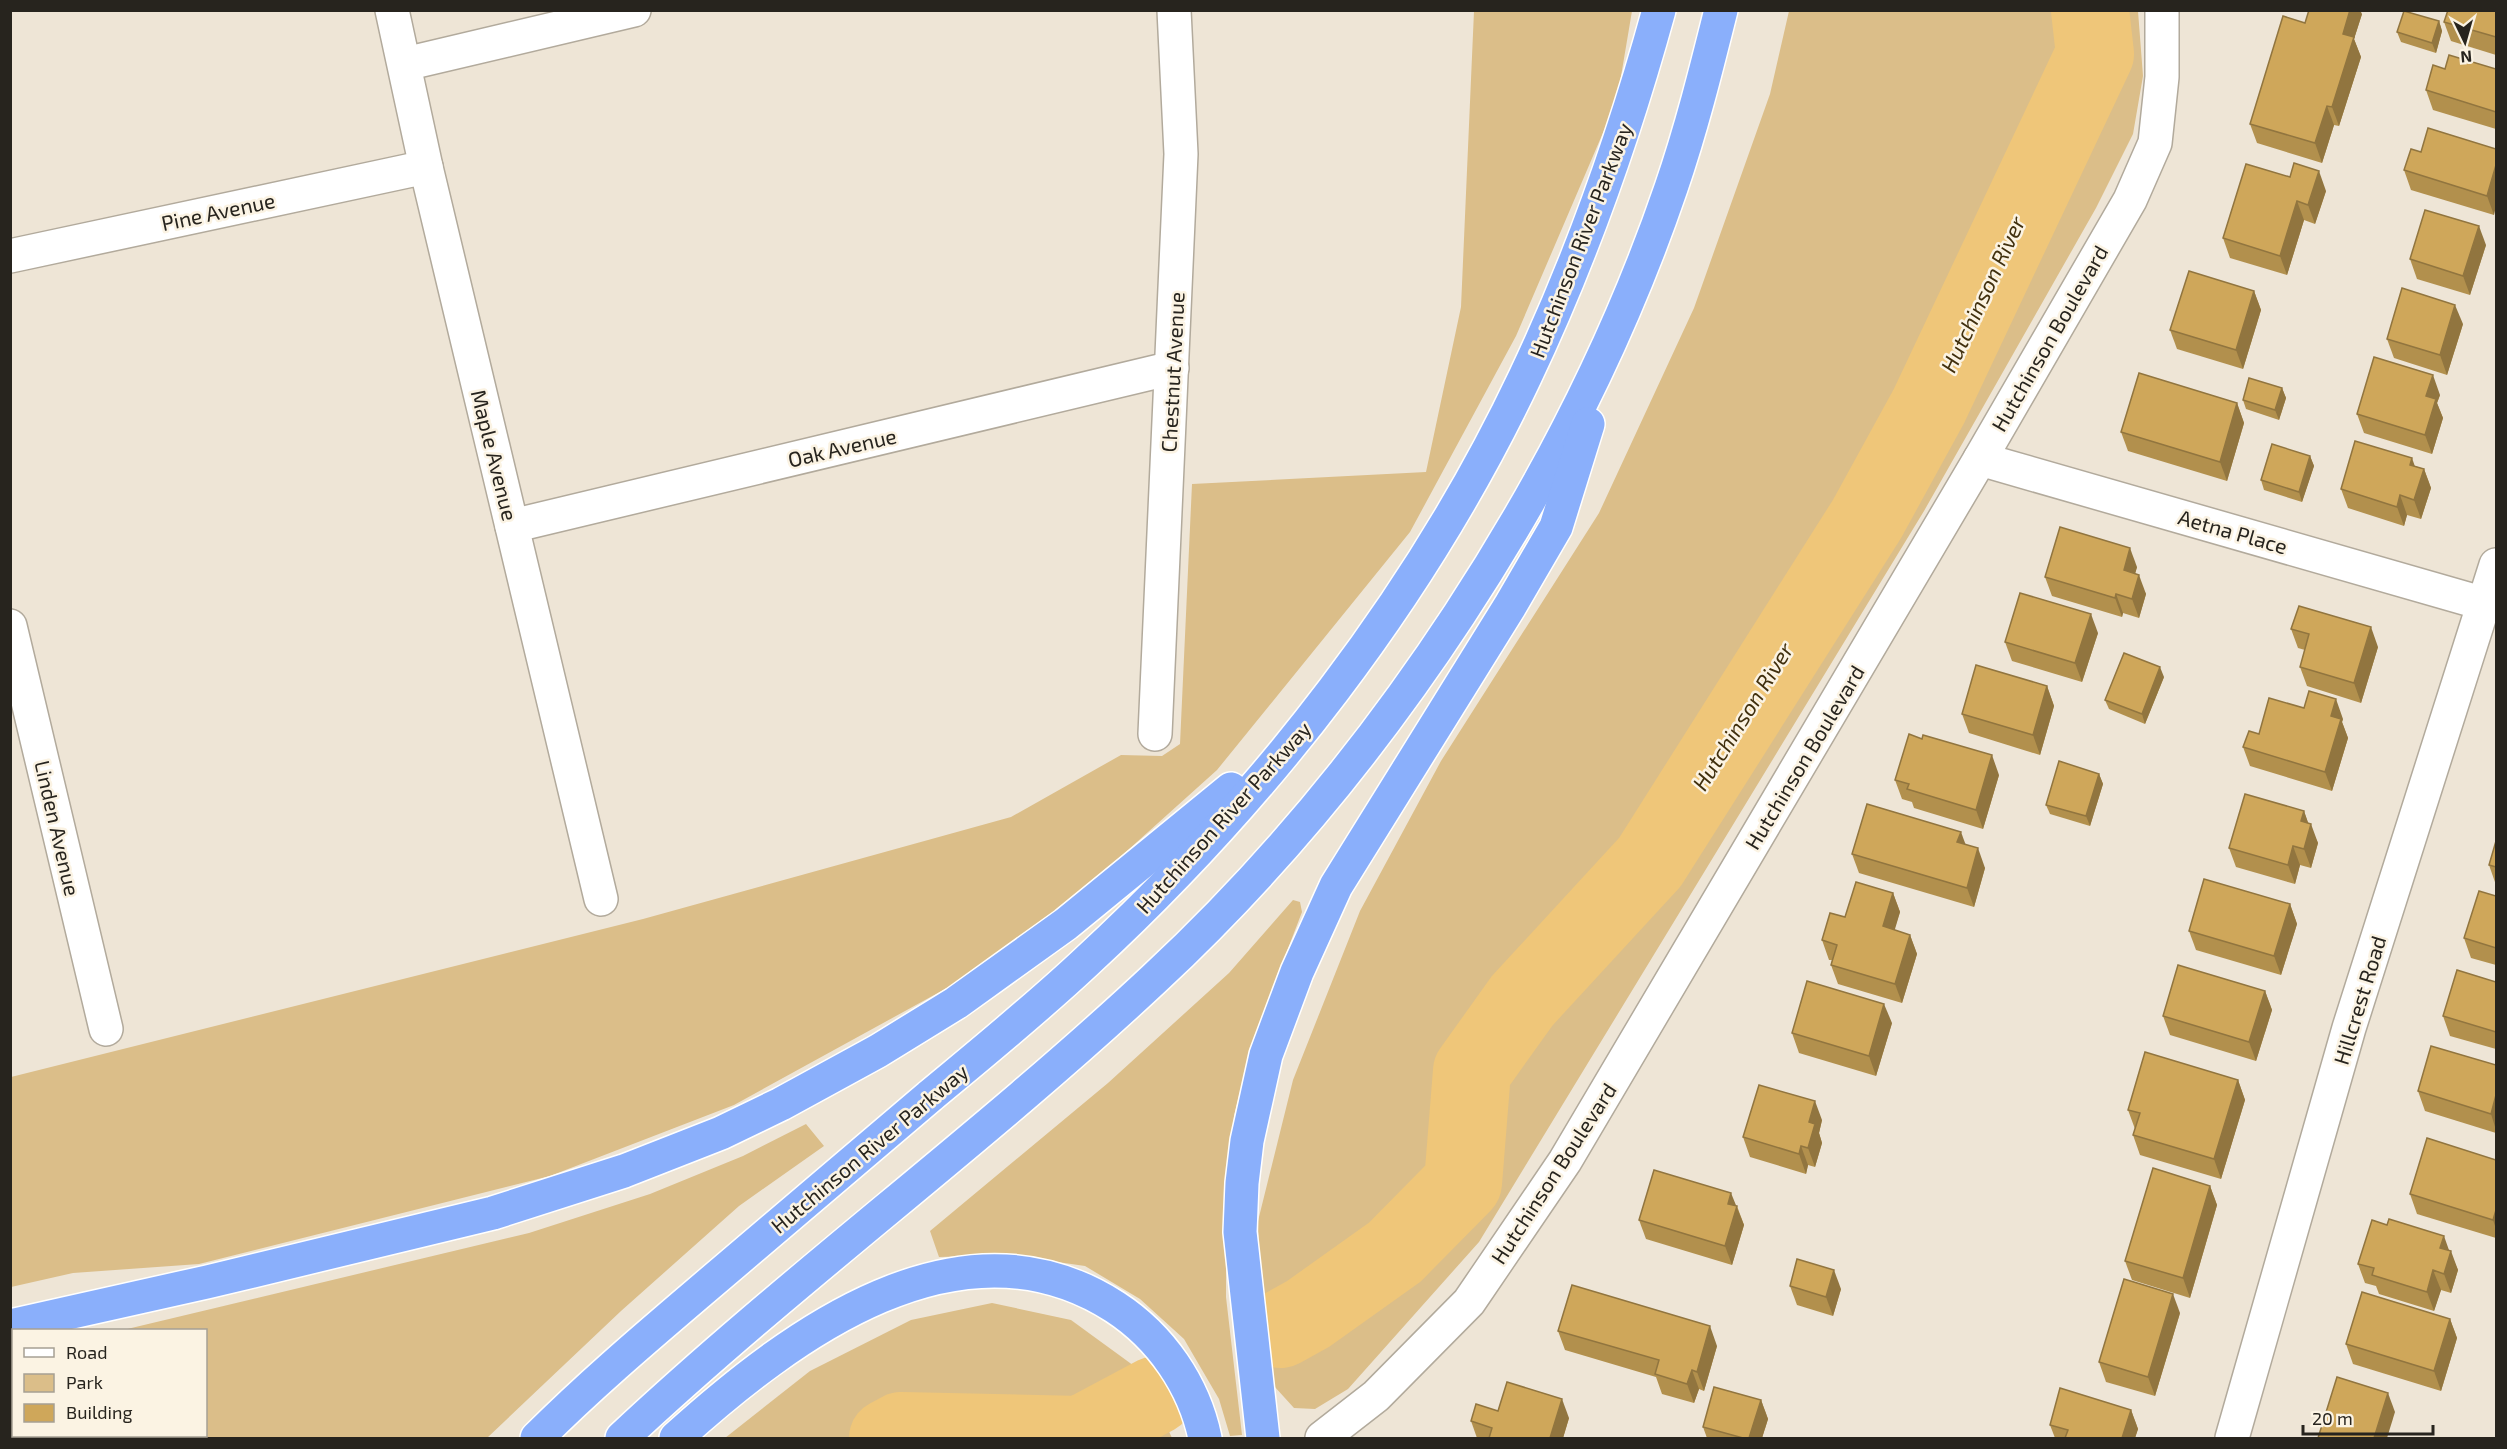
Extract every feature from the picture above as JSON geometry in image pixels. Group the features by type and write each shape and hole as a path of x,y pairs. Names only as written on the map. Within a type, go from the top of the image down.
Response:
{"highway":[{"name":"Hutchinson River Parkway","path":"537,1438 629,1353 1012,1028 1086,962 1194,855 1298,735 1364,649 1438,536 1524,381 1577,260 1600,198 1635,98 1659,10"},
{"path":"1263,1438 1240,1232 1245,1153 1253,1104 1266,1055 1297,972 1336,886 1510,606 1556,527 1623,310 1673,181 1691,127 1721,10"},
{"path":"622,1438 713,1357 1083,1045 1195,940 1286,842 1344,773 1399,701 1486,569 1550,463 1623,310"},
{"path":"10,1326 207,1282 493,1213 624,1171 721,1133 781,1104 868,1056 956,1003 1066,924 1298,735"},
{"path":"676,1438 750,1375 816,1330 865,1303 895,1290 943,1276 978,1271 1044,1276 1089,1291 1131,1317 1148,1332 1177,1370 1192,1398 1205,1438"}],"street":[{"name":"Maple Avenue","path":"392,10 426,167 601,899"},
{"path":"405,64 634,10"},
{"name":"Chestnut Avenue","path":"1155,734 1181,154 1174,10"},
{"name":"Hutchinson Boulevard","path":"1322,1438 1376,1396 1469,1302 1558,1171 1980,459 2130,200 2155,142 2162,77 2162,10"},
{"name":"Pine Avenue","path":"10,256 426,167"},
{"name":"Oak Avenue","path":"512,526 1172,368"},
{"name":"Aetna Place","path":"1980,459 2485,604"},
{"name":"Hillcrest Road","path":"2232,1438 2349,1028 2496,565"},
{"name":"Linden Avenue","path":"10,626 106,1029"}],"green space":[{"path":"1474,11 1632,11 1617,100 1516,336 1410,532 1217,770 1078,895 956,983 734,1105 550,1176 199,1264 73,1273 11,1287 11,1077 643,919 1011,817 1121,755 1162,756 1180,744 1192,484 1426,472 1461,307"},
{"path":"1789,11 2138,11 2143,76 2133,134 2096,208 1924,511 1479,1242 1348,1389 1315,1409 1294,1408 1274,1386 1260,1301 1258,1221 1293,1080 1360,911 1441,761 1599,513 1694,308 1770,94"},
{"path":"1293,900 1300,902 1302,912 1253,1040 1234,1116 1226,1213 1226,1297 1242,1435 1230,1436 1219,1399 1184,1339 1140,1299 1085,1266 1009,1255 939,1257 930,1231 1108,1083 1229,973"},
{"path":"806,1124 824,1146 739,1206 621,1311 487,1438 146,1437 207,1437 207,1329 127,1329 529,1233 650,1194 743,1156"},
{"path":"992,1303 1071,1320 1141,1371 1172,1438 725,1438 810,1371 911,1320"}],"building":[{"path":"2309,10 2350,10 2343,34 2354,37 2332,107 2327,106 2315,143 2250,124 2283,16 2305,23"},
{"path":"2448,10 2496,10 2496,37 2444,22"},
{"path":"2404,11 2439,21 2432,43 2397,32"},
{"path":"2449,55 2496,69 2496,112 2426,90 2433,65 2445,69"},
{"path":"2428,128 2496,149 2496,165 2487,196 2404,170 2411,149 2421,152"},
{"path":"2294,163 2319,171 2308,205 2297,201 2280,256 2223,238 2246,164 2290,177"},
{"path":"2425,210 2479,226 2463,276 2410,259"},
{"path":"2189,271 2254,291 2236,350 2170,330"},
{"path":"2402,288 2455,305 2440,355 2387,339"},
{"path":"2374,357 2433,375 2426,396 2436,399 2425,435 2357,414"},
{"path":"2139,373 2237,403 2220,462 2121,432"},
{"path":"2249,378 2282,388 2275,410 2243,400"},
{"path":"2355,441 2412,458 2410,465 2424,469 2414,500 2400,495 2397,507 2341,489"},
{"path":"2272,444 2310,456 2299,492 2261,480"},
{"path":"2060,527 2130,548 2124,570 2139,575 2132,599 2116,594 2115,598 2045,577"},
{"path":"2020,593 2091,614 2075,663 2005,642"},
{"path":"2299,606 2371,627 2354,683 2300,667 2309,634 2291,629"},
{"path":"2124,653 2160,667 2142,714 2105,700"},
{"path":"1976,665 2047,686 2033,735 1962,714"},
{"path":"2309,691 2336,699 2331,716 2341,719 2325,772 2243,747 2249,731 2259,734 2269,698 2304,708"},
{"path":"1909,734 1922,739 1923,735 1992,755 1976,810 1907,789 1909,784 1895,780"},
{"path":"2059,761 2099,774 2086,816 2046,805"},
{"path":"2245,794 2304,811 2301,821 2311,824 2304,849 2293,846 2288,865 2229,848"},
{"path":"1867,804 1961,832 1957,842 1978,848 1967,888 1852,854"},
{"path":"2496,841 2496,867 2489,865"},
{"path":"2204,879 2290,904 2274,956 2189,931"},
{"path":"1856,882 1893,893 1883,926 1910,935 1895,984 1831,965 1837,945 1822,940 1830,913 1845,917"},
{"path":"2479,891 2496,896 2496,948 2464,938"},
{"path":"2178,965 2265,991 2249,1042 2163,1016"},
{"path":"2457,970 2496,982 2496,1032 2443,1016"},
{"path":"1807,981 1884,1004 1869,1056 1792,1033"},
{"path":"2431,1046 2496,1065 2496,1095 2491,1114 2418,1091"},
{"path":"2145,1052 2238,1080 2214,1159 2133,1135 2140,1113 2128,1110"},
{"path":"1759,1085 1815,1101 1809,1122 1815,1124 1808,1148 1801,1146 1799,1154 1743,1137"},
{"path":"2427,1138 2496,1160 2496,1210 2493,1220 2410,1194"},
{"path":"2153,1168 2210,1186 2183,1278 2125,1261"},
{"path":"1654,1170 1731,1193 1728,1204 1737,1206 1725,1246 1639,1220"},
{"path":"2389,1219 2444,1236 2440,1248 2451,1251 2444,1274 2433,1270 2427,1292 2372,1275 2374,1268 2358,1264 2372,1220 2387,1225"},
{"path":"1797,1259 1834,1270 1826,1297 1790,1286"},
{"path":"2124,1279 2173,1294 2148,1377 2099,1362"},
{"path":"1572,1285 1710,1326 1697,1372 1692,1370 1687,1384 1655,1374 1659,1360 1558,1331"},
{"path":"2362,1292 2450,1319 2434,1371 2346,1344"},
{"path":"2337,1377 2388,1393 2374,1438 2318,1438"},
{"path":"1507,1382 1562,1399 1550,1438 1489,1438 1492,1428 1471,1421 1476,1404 1498,1411"},
{"path":"1714,1387 1761,1400 1749,1438 1703,1427"},
{"path":"2060,1388 2131,1410 2122,1438 2065,1438 2068,1430 2050,1425"}],"waterway":[{"name":"Hutchinson River","path":"1281,1329 1308,1314 1395,1252 1463,1183 1472,1071 1522,1001 1650,862 1867,519 1929,406 2095,54 2090,10"},
{"name":"Hutchinson River","path":"888,1438 901,1431 1081,1435 1156,1395"}]}
